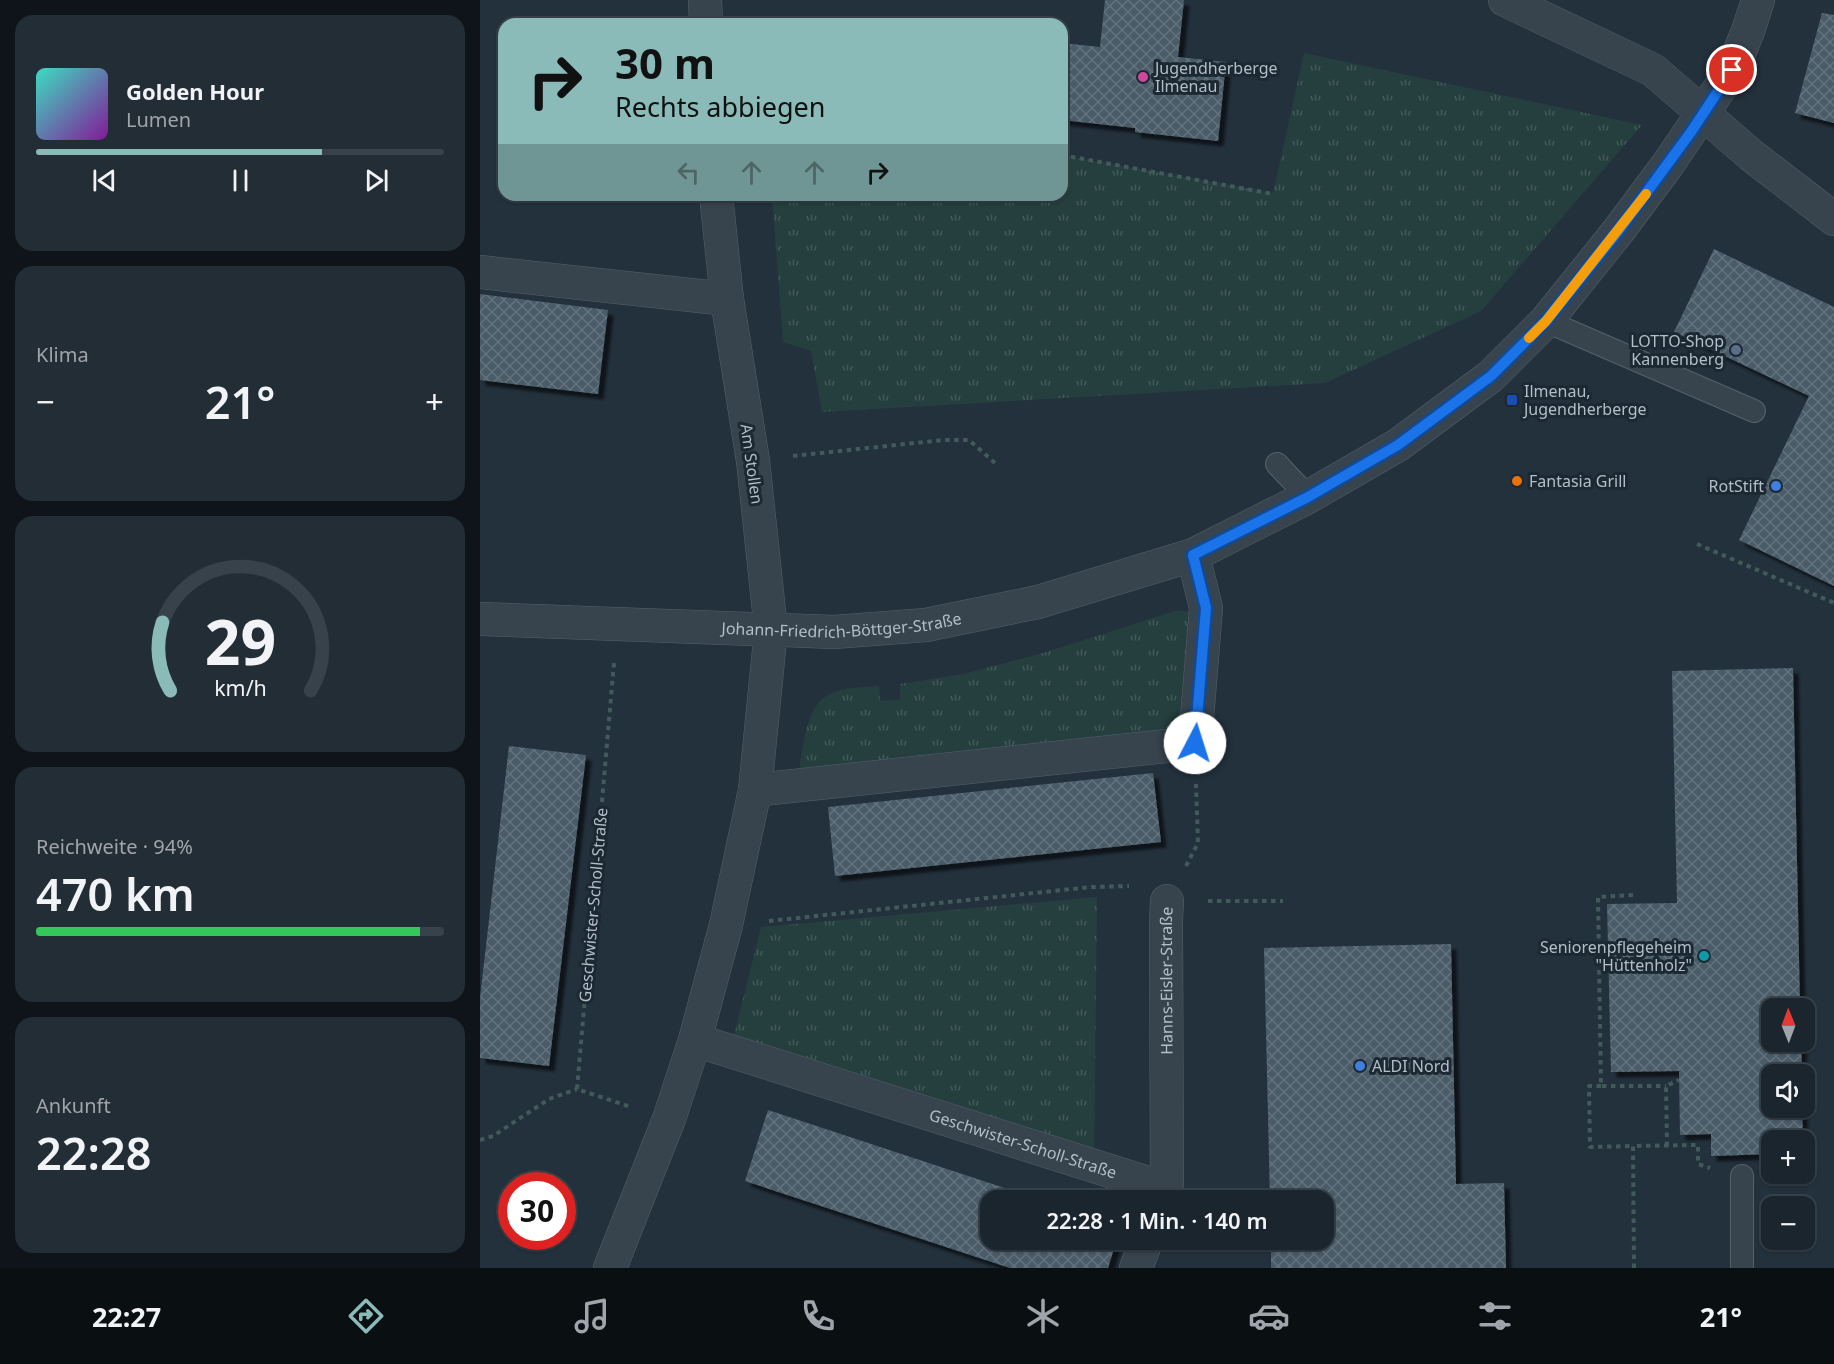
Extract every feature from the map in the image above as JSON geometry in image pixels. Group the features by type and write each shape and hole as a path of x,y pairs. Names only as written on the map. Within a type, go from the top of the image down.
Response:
{"street":[{"path":"705,0 706,18"},
{"path":"1505,0 1653,70 1703,114 1834,219"},
{"name":"Johann-Friedrich-Böttger-Straße","path":"480,619 834,632 926,625 1038,602 1193,555 1308,497 1398,445 1491,376 1546,321 1619,230 1703,114 1732,70 1758,0"},
{"name":"Am Stollen","path":"717,201 727,299 753,460 771,630"},
{"path":"480,272 727,299"},
{"path":"754,790 1195,743 1206,608 1193,555"},
{"path":"610,1268 669,1119 695,1040 726,925 754,790 771,630"},
{"name":"Hanns-Eisler-Straße","path":"1165,1190 1167,901"},
{"name":"Geschwister-Scholl-Straße","path":"695,1040 1153,1190"},
{"path":"1136,1268 1143,1250"}],"lane":[{"path":"1546,321 1754,411"},
{"path":"1277,464 1308,497"},
{"path":"1742,1176 1742,1268"}],"path":[{"path":"1068,156 1273,194"},
{"path":"753,460 943,440 969,440 995,463"},
{"path":"1697,544 1834,603"},
{"name":"Geschwister-Scholl-Straße","path":"577,1089 617,625"},
{"name":"Hanns-Eisler-Straße","path":"1167,901 1198,843 1195,743"},
{"path":"726,925 1091,887 1149,885 1167,901 1283,901"},
{"path":"1601,1086 1598,897 1633,895"},
{"path":"1679,1080 1666,1086 1589,1086 1590,1147 1698,1145 1698,1164 1742,1176"},
{"path":"1666,1086 1667,1146"},
{"path":"480,1140 494,1136 549,1099 577,1089 669,1119"},
{"path":"1633,1146 1634,1268"}],"green space":[{"path":"1304,53 1642,125 1481,311 1325,383 822,412 811,351 783,342 772,201 1068,201 1068,156 1273,193"},
{"path":"1178,610 1190,612 1186,711 1176,726 1167,733 799,770 810,718 821,700 834,692 879,686 880,701 900,700 900,684 963,674 1043,653"},
{"path":"1097,897 1094,1161 732,1043 761,927"}],"building":[{"name":"Jugendherberge Ilmenau","path":"1105,0 1184,0 1178,57 1226,62 1218,141 1135,132 1135,128 1068,121 1068,44 1100,47"},
{"path":"1822,13 1834,15 1834,123 1795,113"},
{"path":"1714,249 1834,307 1834,586 1739,540 1809,396 1674,332"},
{"path":"480,294 608,310 598,394 480,380"},
{"name":"Seniorenpflegeheim \"Hüttenholz\"","path":"1793,668 1800,998 1761,998 1761,1052 1801,1052 1802,1064 1761,1064 1761,1118 1802,1118 1803,1130 1761,1130 1761,1154 1711,1156 1711,1134 1680,1135 1679,1071 1611,1072 1607,904 1677,903 1672,671"},
{"path":"509,746 586,755 549,1066 480,1058 480,998"},
{"path":"1153,773 1161,842 835,876 828,807"},
{"name":"ALDI Nord","path":"1451,944 1456,1184 1504,1183 1506,1268 1271,1268 1271,1250 1334,1250 1334,1190 1270,1190 1264,948"},
{"path":"768,1110 1011,1190 980,1190 980,1250 1114,1250 1108,1268 1010,1268 745,1181"}],"slow traffic":[{"path":"1529,338 1546,321 1646,194"}],"place":[{"name":"Jugendherberge Ilmenau","path":"1143,77"},
{"name":"LOTTO-Shop Kannenberg","path":"1736,350"},
{"name":"Ilmenau, Jugendherberge","path":"1512,400"},
{"name":"Fantasia Grill","path":"1517,481"},
{"name":"RotStift","path":"1776,486"},
{"name":"Seniorenpflegeheim \"Hüttenholz\"","path":"1704,956"},
{"name":"ALDI Nord","path":"1360,1066"}],"route":[{"path":"1195,743 1206,608 1193,555 1308,497 1398,445 1491,376 1546,321 1619,230 1691,132 1732,70"}]}
